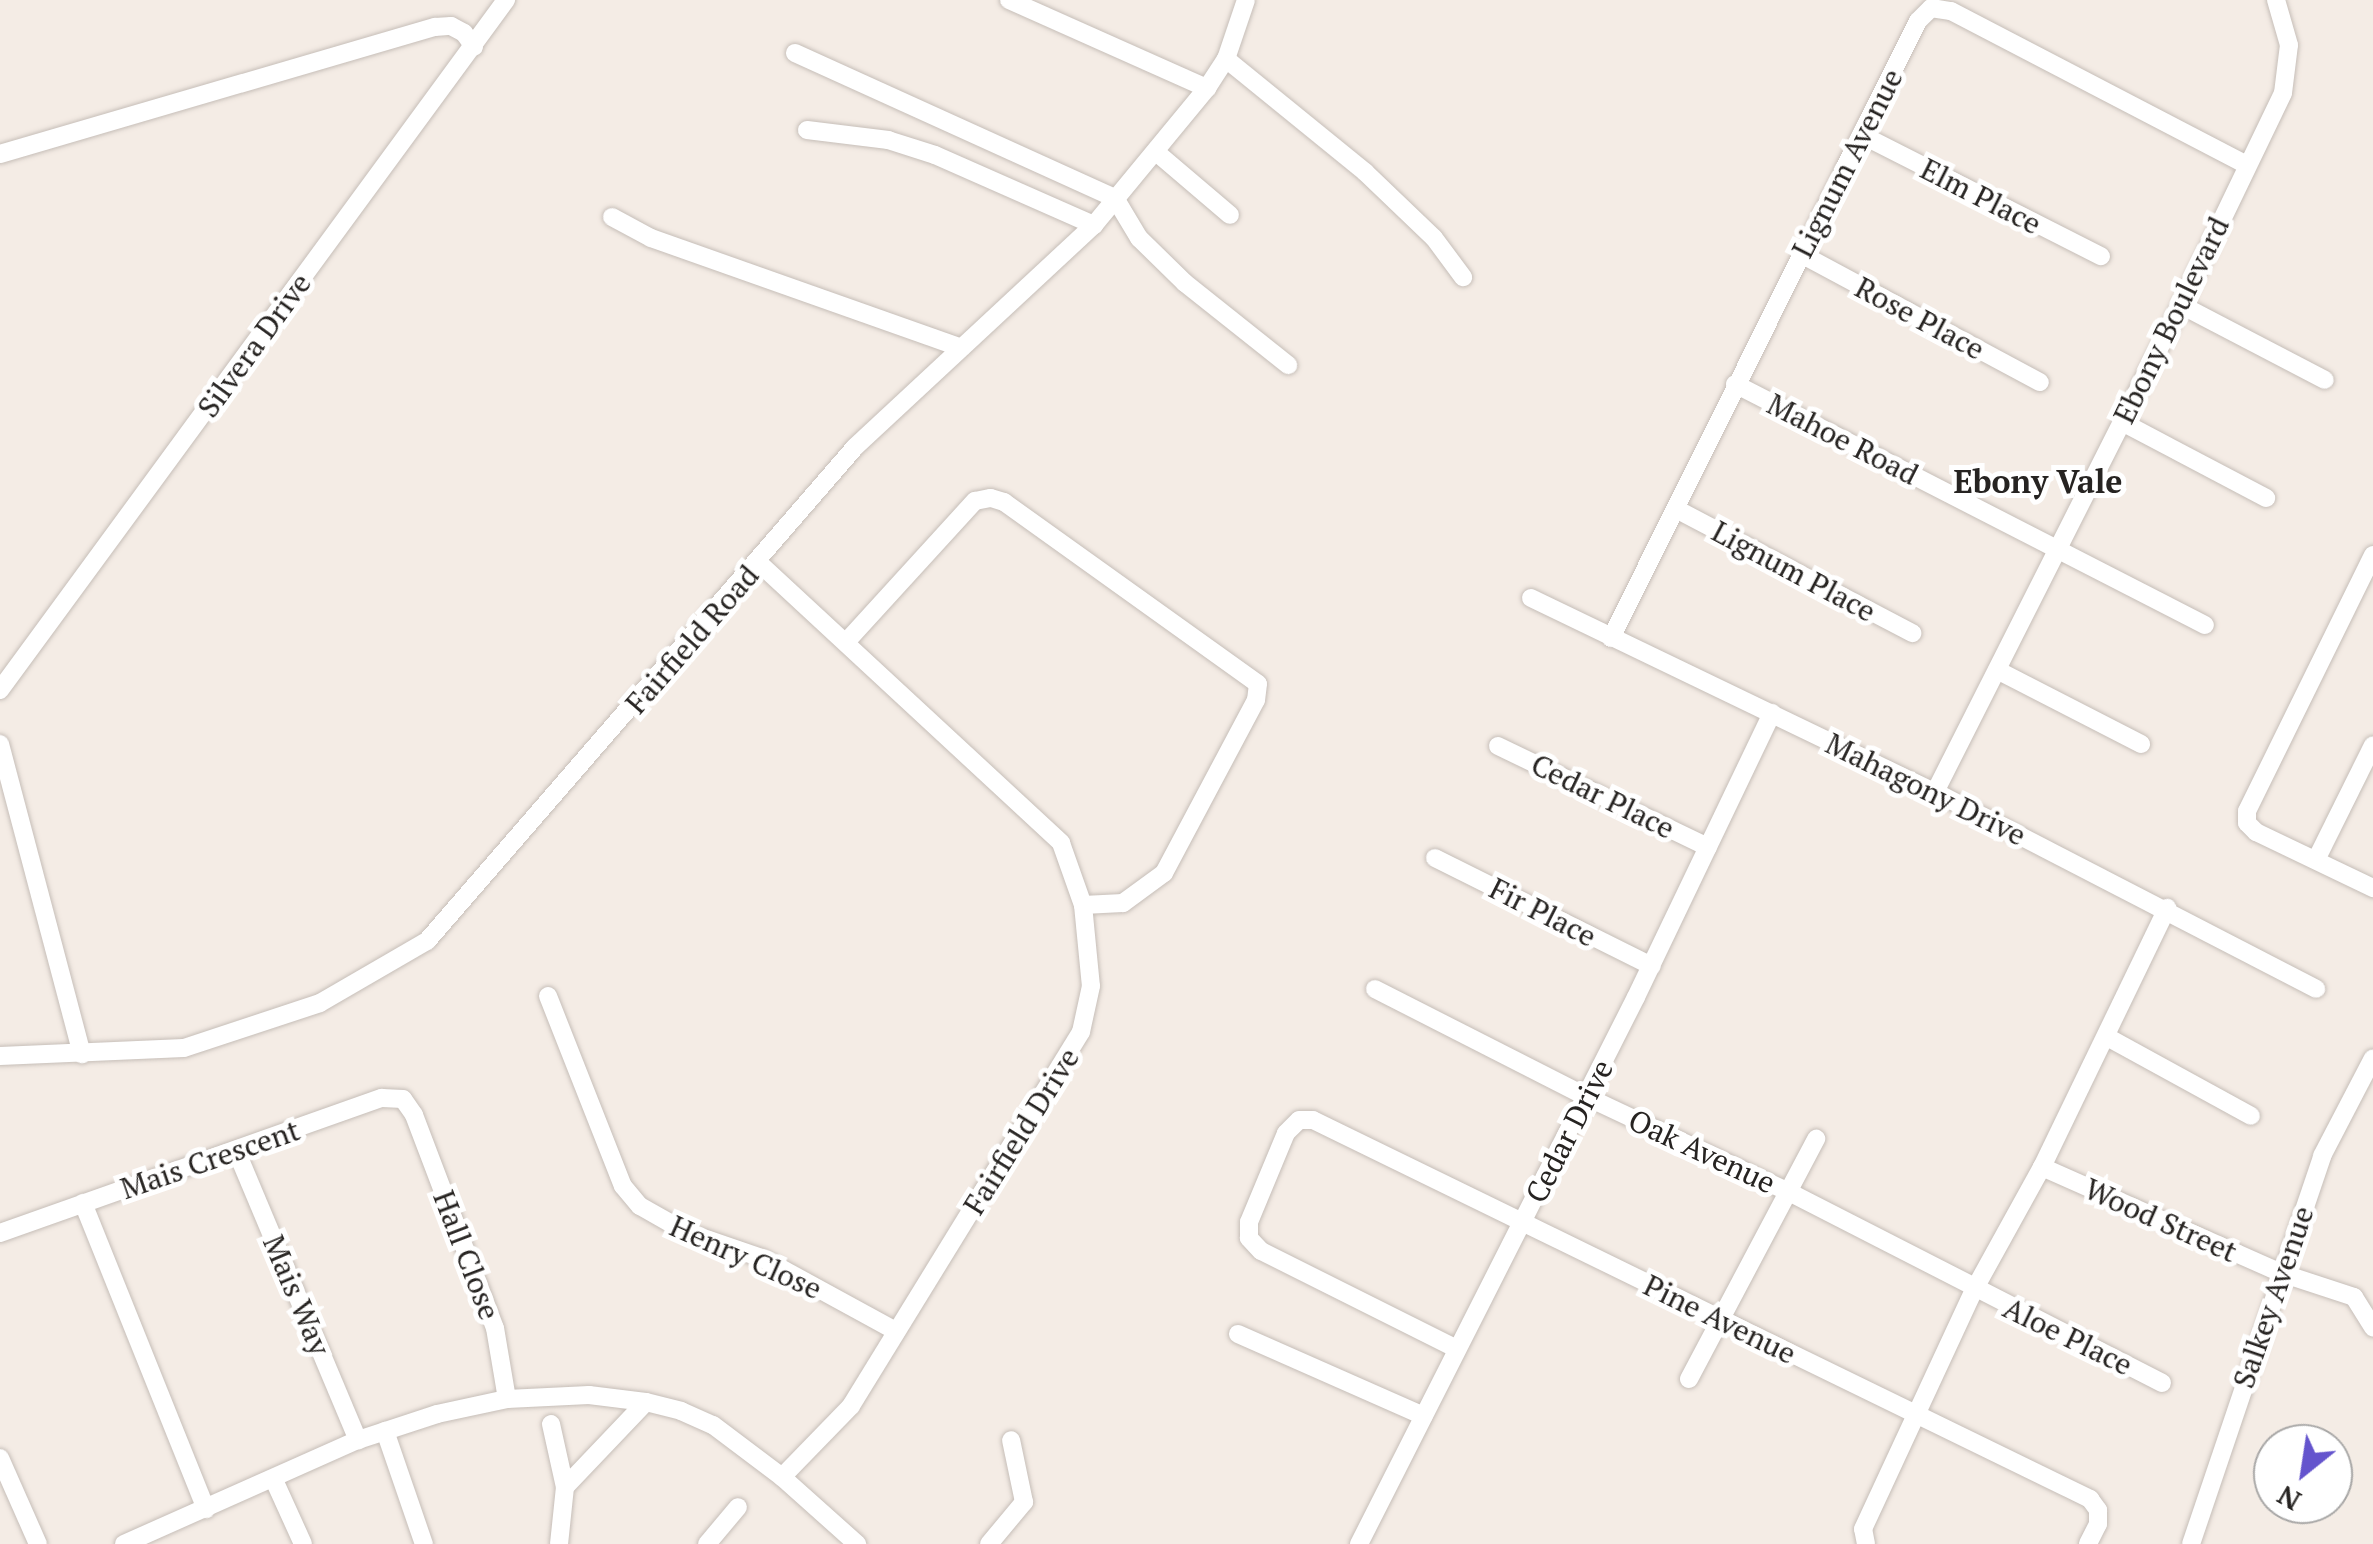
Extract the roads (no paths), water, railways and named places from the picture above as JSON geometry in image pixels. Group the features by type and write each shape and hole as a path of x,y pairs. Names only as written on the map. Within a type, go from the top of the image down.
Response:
{"street":[{"name":"Silvera Drive","path":"0,690 506,0"},
{"path":"1009,0 1208,88"},
{"name":"Fairfield Road","path":"0,1056 184,1048 320,1003 427,942 856,448 1094,225 1208,88 1226,58 1246,0"},
{"name":"Ebony Boulevard","path":"1935,792 2283,94 2289,45 2276,0"},
{"name":"Lignum Avenue","path":"1611,638 1918,21 1931,8 1951,11 2247,165"},
{"path":"0,154 434,27 450,26 464,33 474,47"},
{"path":"795,53 1115,198 1139,238 1185,283 1288,365"},
{"path":"1226,58 1364,172 1434,238 1463,277"},
{"path":"807,130 888,140 935,155 1094,225"},
{"name":"Elm Place","path":"1862,135 2100,256"},
{"path":"1156,152 1230,215"},
{"path":"612,217 651,238 961,348"},
{"name":"Rose Place","path":"1801,254 2040,382"},
{"path":"2181,305 2325,380"},
{"name":"Mahoe Road","path":"1735,384 2205,625"},
{"path":"2122,422 2266,498"},
{"path":"847,641 976,501 991,498 1004,502 1258,684 1256,700 1164,874 1124,903 1083,905"},
{"name":"Lignum Place","path":"1676,508 1912,633"},
{"path":"2373,554 2247,811 2247,823 2256,832 2373,888"},
{"name":"Fairfield Drive","path":"759,563 1062,843 1083,905 1090,986 1081,1032 851,1406 782,1477"},
{"path":"2353,591 2373,600"},
{"name":"Mahagony Drive","path":"1531,598 1935,792 2167,908 2316,989"},
{"path":"1997,670 2141,744"},
{"name":"Cedar Drive","path":"1359,1544 1652,966 1772,713"},
{"path":"0,744 82,1054"},
{"name":"Cedar Place","path":"1498,746 1708,846"},
{"path":"2316,860 2373,746"},
{"name":"Fir Place","path":"1435,858 1652,966"},
{"path":"1864,1542 1863,1529 1974,1290 2042,1167 2167,908"},
{"name":"Oak Avenue","path":"1375,989 1586,1097 1789,1192 1974,1290"},
{"name":"Henry Close","path":"548,996 623,1186 640,1206 686,1232 762,1258 896,1331"},
{"path":"2107,1037 2252,1116"},
{"name":"Salkey Avenue","path":"2191,1544 2322,1156 2373,1058"},
{"name":"Mais Crescent","path":"0,1233 382,1098 403,1099 414,1115"},
{"name":"Hall Close","path":"414,1115 495,1328 507,1400"},
{"name":"Pine Avenue","path":"1457,1349 1261,1251 1249,1238 1249,1222 1286,1133 1299,1120 1313,1120 1718,1321 1919,1413 2090,1499 2098,1510 2098,1524 2088,1544"},
{"path":"1690,1380 1816,1139"},
{"name":"Mais Way","path":"236,1150 358,1440"},
{"name":"Wood Street","path":"2042,1167 2281,1273 2354,1297 2373,1326"},
{"path":"83,1203 206,1509"},
{"name":"Aloe Place","path":"1974,1290 2162,1382"},
{"path":"1238,1334 1424,1416"},
{"path":"124,1544 385,1431 507,1400 590,1395 682,1410 713,1426 782,1477 856,1544"},
{"path":"565,1486 646,1402"},
{"path":"551,1424 565,1486 560,1544"},
{"path":"385,1431 424,1544"},
{"path":"989,1544 1024,1502 1011,1440"},
{"path":"0,1458 38,1544"},
{"path":"274,1480 303,1544"},
{"path":"707,1544 738,1507"}],"district":[{"name":"Ebony Vale","path":"2038,481"}]}
